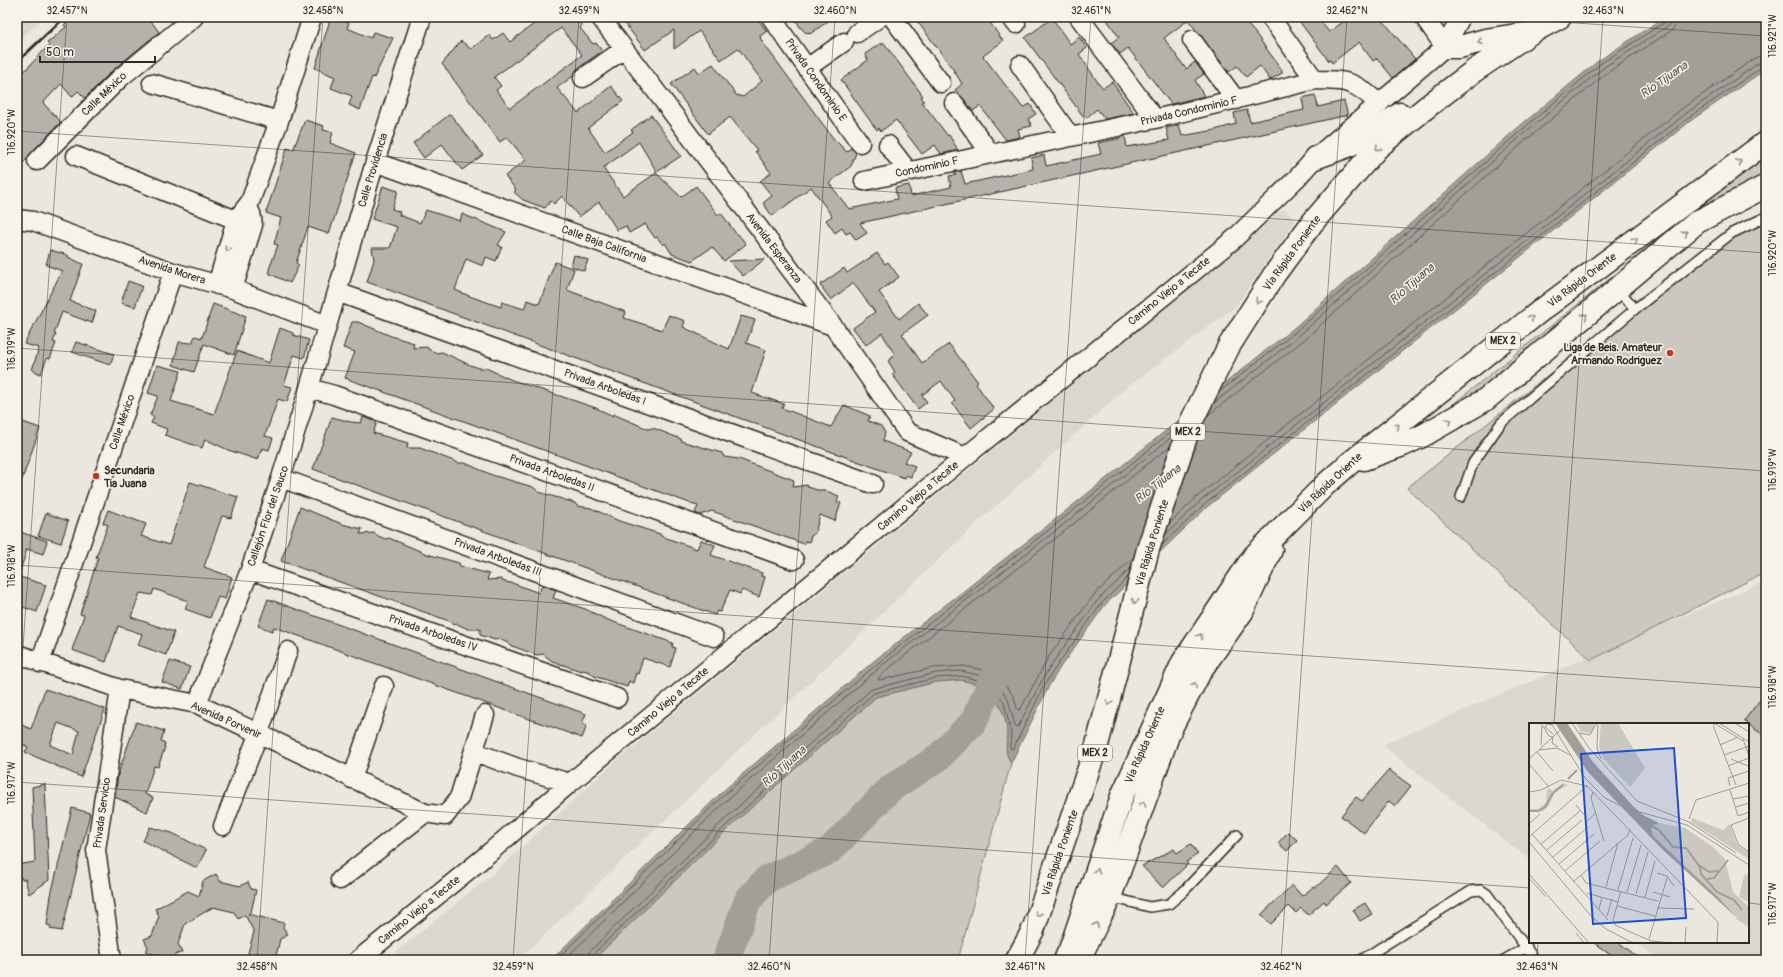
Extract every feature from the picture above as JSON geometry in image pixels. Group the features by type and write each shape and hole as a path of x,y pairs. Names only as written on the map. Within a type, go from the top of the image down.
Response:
{"highway":[{"name":"MEX 2","path":"1474,71 1532,32 1560,17"},
{"path":"1445,47 1460,47 1485,40 1532,32"},
{"path":"1315,158 1348,146 1428,96 1474,71"},
{"name":"Vía Rápida Poniente","path":"1017,960 1033,930 1097,745 1148,549 1192,422 1229,346 1274,276 1312,223 1378,147 1474,71"},
{"name":"Vía Rápida Oriente","path":"1065,960 1071,947 1122,796 1183,662 1254,556 1350,463 1539,312 1766,142"},
{"path":"1350,463 1410,442 1485,400 1698,222 1766,186"},
{"path":"1078,960 1110,897 1170,730 1201,670 1242,612 1280,530"}],"street":[{"name":"Calle México","path":"36,161 120,78 194,17"},
{"name":"Calle Providencia","path":"327,325 375,162 422,17"},
{"name":"Avenida Esperanza","path":"600,17 833,326 907,432 965,458"},
{"name":"Privada Condominio E","path":"771,17 860,143"},
{"path":"807,68 880,17"},
{"path":"892,17 941,83"},
{"path":"1079,17 1155,119"},
{"path":"1270,17 1315,80"},
{"path":"1424,17 1445,47"},
{"name":"Camino Viejo a Tecate","path":"358,960 482,859 570,783 1234,239 1297,178 1315,158 1445,47 1461,17"},
{"path":"225,287 250,202 279,121 309,18"},
{"path":"1192,40 1236,100"},
{"path":"583,78 624,49"},
{"path":"1020,65 1070,136"},
{"name":"Privada Condominio F","path":"991,154 1155,119 1315,80 1342,80 1355,84 1379,104"},
{"path":"152,83 279,121"},
{"path":"954,103 991,154"},
{"path":"888,145 908,171"},
{"name":"Condominio F","path":"864,181 991,154"},
{"path":"76,156 244,222"},
{"name":"Calle Baja California","path":"375,162 833,326"},
{"name":"Avenida Morera","path":"17,219 33,221 173,272 225,287 327,325"},
{"name":"Calle México","path":"40,663 173,272"},
{"name":"Privada Arboledas I","path":"337,292 873,484"},
{"name":"Callejón Flor del Sauco","path":"197,704 250,570 281,478 327,325"},
{"name":"Privada Arboledas II","path":"309,388 349,400 794,560"},
{"name":"Privada Arboledas III","path":"281,478 714,637"},
{"name":"Privada Arboledas IV","path":"250,570 617,698"},
{"path":"223,826 288,651"},
{"name":"Avenida Porvenir","path":"17,654 120,689 197,704 258,735 425,813 445,816 459,798 475,752"},
{"path":"352,779 384,686"},
{"name":"Privada Servicio","path":"112,960 96,850 120,689"},
{"path":"485,715 475,752 518,768 570,783"},
{"path":"340,880 425,813"}],"lane":[{"path":"1462,496 1472,463 1501,423 1635,308 1732,233 1766,218"},
{"path":"1618,288 1635,308"},
{"path":"1110,897 1150,907 1169,904 1183,892 1237,835"},
{"path":"1361,960 1471,891 1481,890 1487,894 1536,960"},
{"path":"1504,960 1527,947"}],"shaded area":[{"path":"17,17 45,17 17,41"},
{"path":"1766,154 1766,180 1470,399 1423,428"},
{"path":"1284,209 1296,220 1235,307 1126,388 975,525 518,960 386,960 494,873 614,763"},
{"name":"Liga de Beis. Amateur Armando Rodriguez","path":"1766,214 1766,572 1591,660 1407,488 1725,233"},
{"path":"1766,581 1766,960 1659,960 1636,943 1749,943 1749,723 1529,723 1529,859 1382,745"},
{"path":"961,680 989,687 996,697 1007,727 1006,745 1011,763 958,960 593,960 733,824 876,697 936,682"}],"water":[{"path":"1665,17 1766,17 1766,69 1693,119 1207,507 1105,605 1061,666 1049,686 1011,763 1006,745 1007,727 1004,714 989,687 961,680 936,682 876,697 733,824 593,960 551,960 723,791 875,660 1052,522 1295,327 1515,130 1598,61"}],"building":[{"path":"73,17 148,17 159,32 113,70 85,98 78,91 72,97 61,84 43,103 61,122 17,169 17,79 49,45 47,43 66,27 64,25"},
{"path":"331,17 349,23 347,28 371,38 373,32 393,38 374,78 372,77 360,110 349,105 352,96 331,88 335,77 315,68"},
{"path":"543,17 576,17 582,26 580,28 593,44 596,43 602,51 577,69 573,76 557,88 578,113 611,86 623,101 588,128 605,152 633,132 631,130 651,115 681,156 657,172 639,142 603,168 623,196 656,173 681,197 696,186 718,215 721,213 737,235 738,234 746,244 724,261 712,247 692,261 672,254 665,243 663,245 657,237 655,238 645,224 629,233 626,226 617,230 599,202 579,217 562,196 554,204 551,201 545,208 523,200 514,192 516,190 505,176 526,160 507,137 500,142 442,64 461,41 471,49 489,35 493,40 503,33 510,42","holes":["561,28 582,55 510,108 496,90 501,86 494,77"]},
{"path":"620,17 756,17 767,31 760,36 761,40 833,138 847,152 851,148 856,153 851,166 829,183 849,209 897,199 895,188 909,185 911,196 951,187 949,176 956,175 954,173 961,171 965,184 1033,169 1031,158 1044,155 1046,166 1101,154 1098,143 1121,138 1120,137 1125,136 1127,147 1169,140 1166,128 1179,125 1182,136 1215,130 1236,124 1234,113 1247,110 1250,122 1304,110 1302,98 1315,95 1318,107 1344,101 1348,115 860,223 867,233 856,240 850,232 846,234 842,228 835,233 826,220 832,216 811,187 772,216 763,203 772,196 760,181 771,173 755,151 757,150 730,117 708,134 671,84 695,67 699,73 713,64 736,95 743,97 762,81 738,48 721,60 699,31 674,49 674,30 645,50"},
{"path":"794,17 834,17 810,34 808,32 806,33 800,27"},
{"path":"914,17 986,17 1003,41 983,56 1023,108 1030,104 1036,114 1028,119 1032,126 1018,129 1020,137 1006,140 980,106 973,111 955,90 962,84 953,69"},
{"path":"1105,17 1241,17 1255,33 1282,70 1282,73 1270,80 1260,66 1246,77 1237,66 1229,72 1188,20 1164,38 1186,69 1195,62 1204,74 1195,80 1204,96 1171,104 1128,48 1120,54 1111,43 1119,37"},
{"path":"1296,17 1317,17 1329,32 1350,17 1380,17 1415,59 1393,78 1377,58 1373,61 1359,42 1332,63"},
{"path":"1052,18 1070,44 1079,37 1087,48 1079,54 1097,81 1103,88 1112,82 1134,113 1105,119 1097,109 1086,118 1083,116 1025,38"},
{"path":"881,43 882,45 884,43 923,96 921,97 924,101 922,102 948,136 949,135 958,150 941,154 935,145 922,154 896,120 881,131 879,128 877,130 871,122 841,80 868,60 865,54"},
{"path":"450,114 483,155 462,170 442,144 424,158 413,143"},
{"path":"305,120 324,126 323,130 333,132 330,143 356,153 329,234 308,227 296,263 299,265 290,283 270,274 269,269 278,245 274,244 281,218 266,213 287,148 293,150"},
{"path":"383,186 398,191 392,209 400,212 399,215 420,223 426,210 460,221 462,214 506,232 498,245 502,247 496,261 486,257 483,266 466,259 455,290 472,297 501,307 502,302 524,309 527,300 539,304 555,262 574,269 567,290 626,312 624,318 662,330 669,315 685,321 683,327 729,349 741,316 755,320 746,343 766,350 752,393 784,404 782,408 831,427 844,405 870,416 868,421 881,426 885,433 883,441 911,452 904,462 915,466 911,477 906,475 905,478 887,472 367,282 374,260 372,248 390,248 397,227 372,219"},
{"path":"50,250 68,255 68,257 83,264 70,301 96,311 92,323 62,312 54,334 56,334 53,342 56,343 50,359 47,358 41,374 32,370 39,348 24,344 62,271 46,265"},
{"path":"877,253 885,264 888,262 899,277 879,292 899,319 918,303 928,315 902,334 922,363 949,344 978,382 976,384 994,409 971,428 952,403 955,401 941,381 922,395 927,402 918,409 892,374 895,372 888,361 895,355 882,333 866,345 853,328 875,312 853,283 831,300 820,285 844,268 847,273"},
{"path":"574,255 588,260 584,271 571,266"},
{"path":"765,259 743,276 729,261"},
{"path":"128,281 142,286 135,307 121,303"},
{"path":"213,304 246,316 234,355 204,344 194,372 173,365 179,342 192,343 195,336 202,338"},
{"path":"352,322 358,322 391,336 414,343 413,348 427,347 428,349 437,353 442,352 470,365 479,368 486,368 512,380 596,408 613,416 613,414 648,429 653,428 681,439 681,441 722,453 724,457 739,459 794,480 793,487 807,485 808,487 817,490 824,490 839,496 837,502 841,503 835,521 820,515 815,533 811,536 809,542 805,541 804,544 712,511 700,515 695,513 698,506 345,378 355,352 343,348"},
{"path":"280,328 293,333 293,335 309,340 304,358 294,355 284,385 292,387 287,402 278,399 265,436 273,438 269,450 262,448 258,460 228,450 205,439 202,448 165,435 167,429 151,423 154,417 150,415 158,396 148,393 157,365 181,371 171,401 214,414 237,351 269,363"},
{"path":"76,342 114,354 110,365 72,352"},
{"path":"332,417 361,423 363,417 377,422 373,433 408,443 407,448 420,448 459,463 465,463 492,475 533,487 539,492 575,503 577,506 591,508 619,521 660,534 661,536 697,549 701,540 715,545 711,555 762,573 761,576 765,577 759,597 742,590 740,594 730,590 720,612 717,611 715,615 313,469"},
{"path":"17,420 40,428 19,488 17,488"},
{"path":"190,482 238,497 231,518 222,516 204,567 232,577 225,599 218,597 210,618 185,609 188,601 154,589 152,595 140,593 131,617 174,632 166,655 138,645 142,634 118,626 106,662 72,650 84,615 80,614 98,558 96,557 108,525 103,523 108,510 146,524 141,536 169,545"},
{"path":"300,507 342,524 362,529 360,534 375,533 376,535 385,539 389,538 427,554 459,563 460,566 489,574 487,580 502,579 502,581 539,593 542,585 556,590 553,598 585,609 608,620 673,643 672,647 676,648 670,667 643,658 638,674 636,673 633,683 629,681 627,687 594,676 590,672 583,670 581,671 552,661 543,654 537,655 509,645 508,643 499,639 495,640 480,635 480,629 467,629 457,624 453,625 452,622 281,561"},
{"path":"46,513 68,521 61,543 38,536"},
{"path":"17,531 47,541 43,554 27,549 20,571 17,571"},
{"path":"17,576 46,585 37,612 17,605"},
{"path":"268,599 586,714 582,723 587,725 582,738 274,627 272,631 258,626"},
{"path":"170,661 190,667 182,689 162,682"},
{"path":"45,689 105,709 81,777 25,752 28,747 17,742 17,723 31,729","holes":["58,723 79,731 73,755 50,745"]},
{"path":"1766,692 1766,737 1749,725 1749,723 1744,721"},
{"path":"136,722 164,731 161,741 165,743 165,747 158,767 154,766 145,794 153,798 147,812 115,797 118,774"},
{"path":"1389,770 1411,786 1395,806 1389,801 1364,833 1341,816 1356,797 1362,801"},
{"path":"45,784 49,880 29,894 25,879 22,880 21,877 17,877 17,865 35,862 32,787"},
{"path":"72,808 90,813 62,931 50,929 51,926 47,925 51,895"},
{"path":"150,827 172,833 206,850 197,868 143,841"},
{"path":"1288,832 1297,840 1287,851 1278,843"},
{"path":"1191,844 1198,854 1186,862 1188,864 1163,888 1142,866 1174,849 1177,853"},
{"path":"1338,867 1351,883 1326,904 1324,901 1308,915 1301,908 1296,913 1289,906 1271,924 1261,915 1292,885 1302,896 1313,887 1314,889"},
{"path":"216,874 220,881 240,886 248,882 251,889 256,890 251,912 248,914 284,923 283,927 288,935 280,939 275,960 246,960 254,932 245,915 238,919 234,912 213,907 185,924 178,944 182,952 175,955 173,960 146,952 148,947 144,939 152,936 159,916 155,909 188,891 199,896 203,881"},
{"path":"1365,903 1372,914 1360,921 1353,910"},
{"path":"1594,943 1619,943 1642,960 1617,960"}],"waterway":[{"name":"Río Tijuana","path":"726,960 748,900 767,879 829,851 891,788 938,758 974,721 1005,653"}],"railway":[{"path":"17,62 65,17"}],"place":[{"name":"Liga de Beis. Amateur Armando Rodriguez","path":"1670,353"},
{"name":"Secundaria Tia Juana","path":"96,476"}]}
